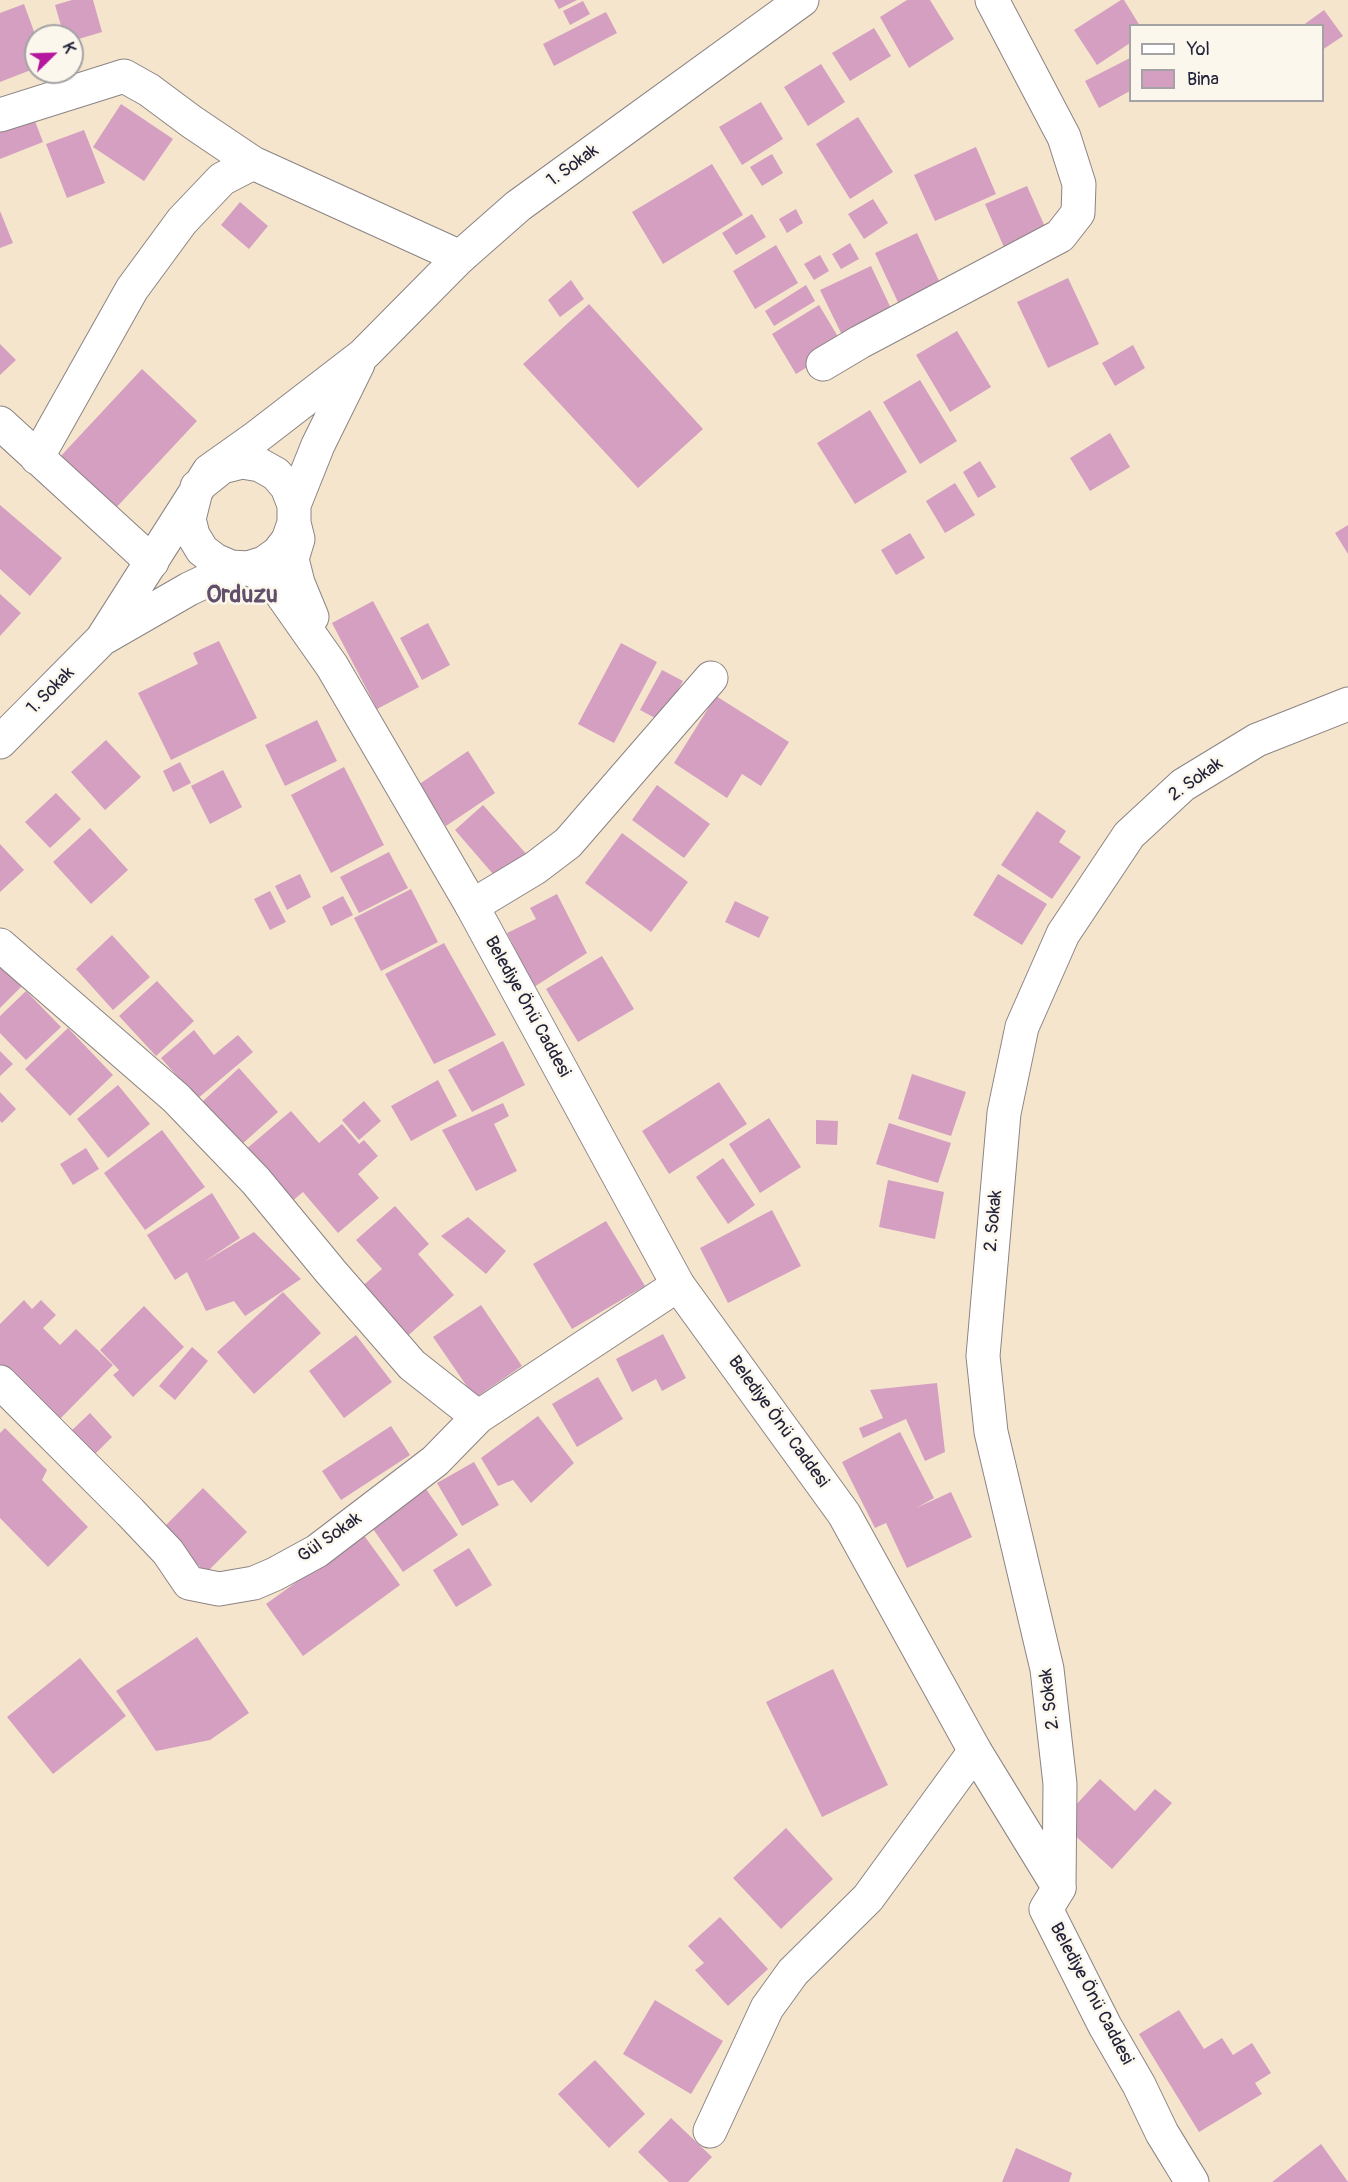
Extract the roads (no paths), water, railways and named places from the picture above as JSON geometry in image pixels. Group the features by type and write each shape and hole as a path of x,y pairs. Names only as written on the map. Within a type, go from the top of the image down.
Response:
{"street":[{"name":"1. Sokak","path":"363,355 460,257 518,206 802,0"},
{"path":"823,364 1060,236 1078,213 1079,184 1064,137 992,0"},
{"path":"0,115 124,76 149,90 253,163 460,257"},
{"path":"37,458 138,280 182,221 222,179 253,163"},
{"path":"102,639 209,471 363,355"},
{"path":"102,639 189,589 210,579 264,563 278,553 288,540 294,514 318,445 363,355"},
{"path":"0,423 152,562"},
{"path":"242,462 260,465 276,474 287,487 298,539 292,559 298,583 332,666 280,592 260,574 248,568 231,567 215,561 202,550 193,535 189,519 197,487 222,467 242,462"},
{"name":"1. Sokak","path":"0,742 102,639"},
{"name":"Belediye Önü Caddesi","path":"332,666 472,906 678,1285 844,1514 975,1751 1059,1887 1046,1909 1186,2179"},
{"path":"472,906 534,868 568,843 711,678"},
{"name":"2. Sokak","path":"1059,1887 1060,1784 1047,1669 991,1432 983,1356 1004,1113 1022,1027 1063,934 1129,835 1183,785 1257,740 1348,705"},
{"path":"0,945 176,1098 256,1181 412,1365 478,1417"},
{"name":"Gül Sokak","path":"0,1382 168,1552 189,1583 219,1589 254,1583 317,1551 435,1461 478,1417 678,1285"},
{"path":"710,2131 766,2008 793,1972 868,1898 975,1751"}],"district":[{"name":"Orduzu","path":"242,596"}]}
